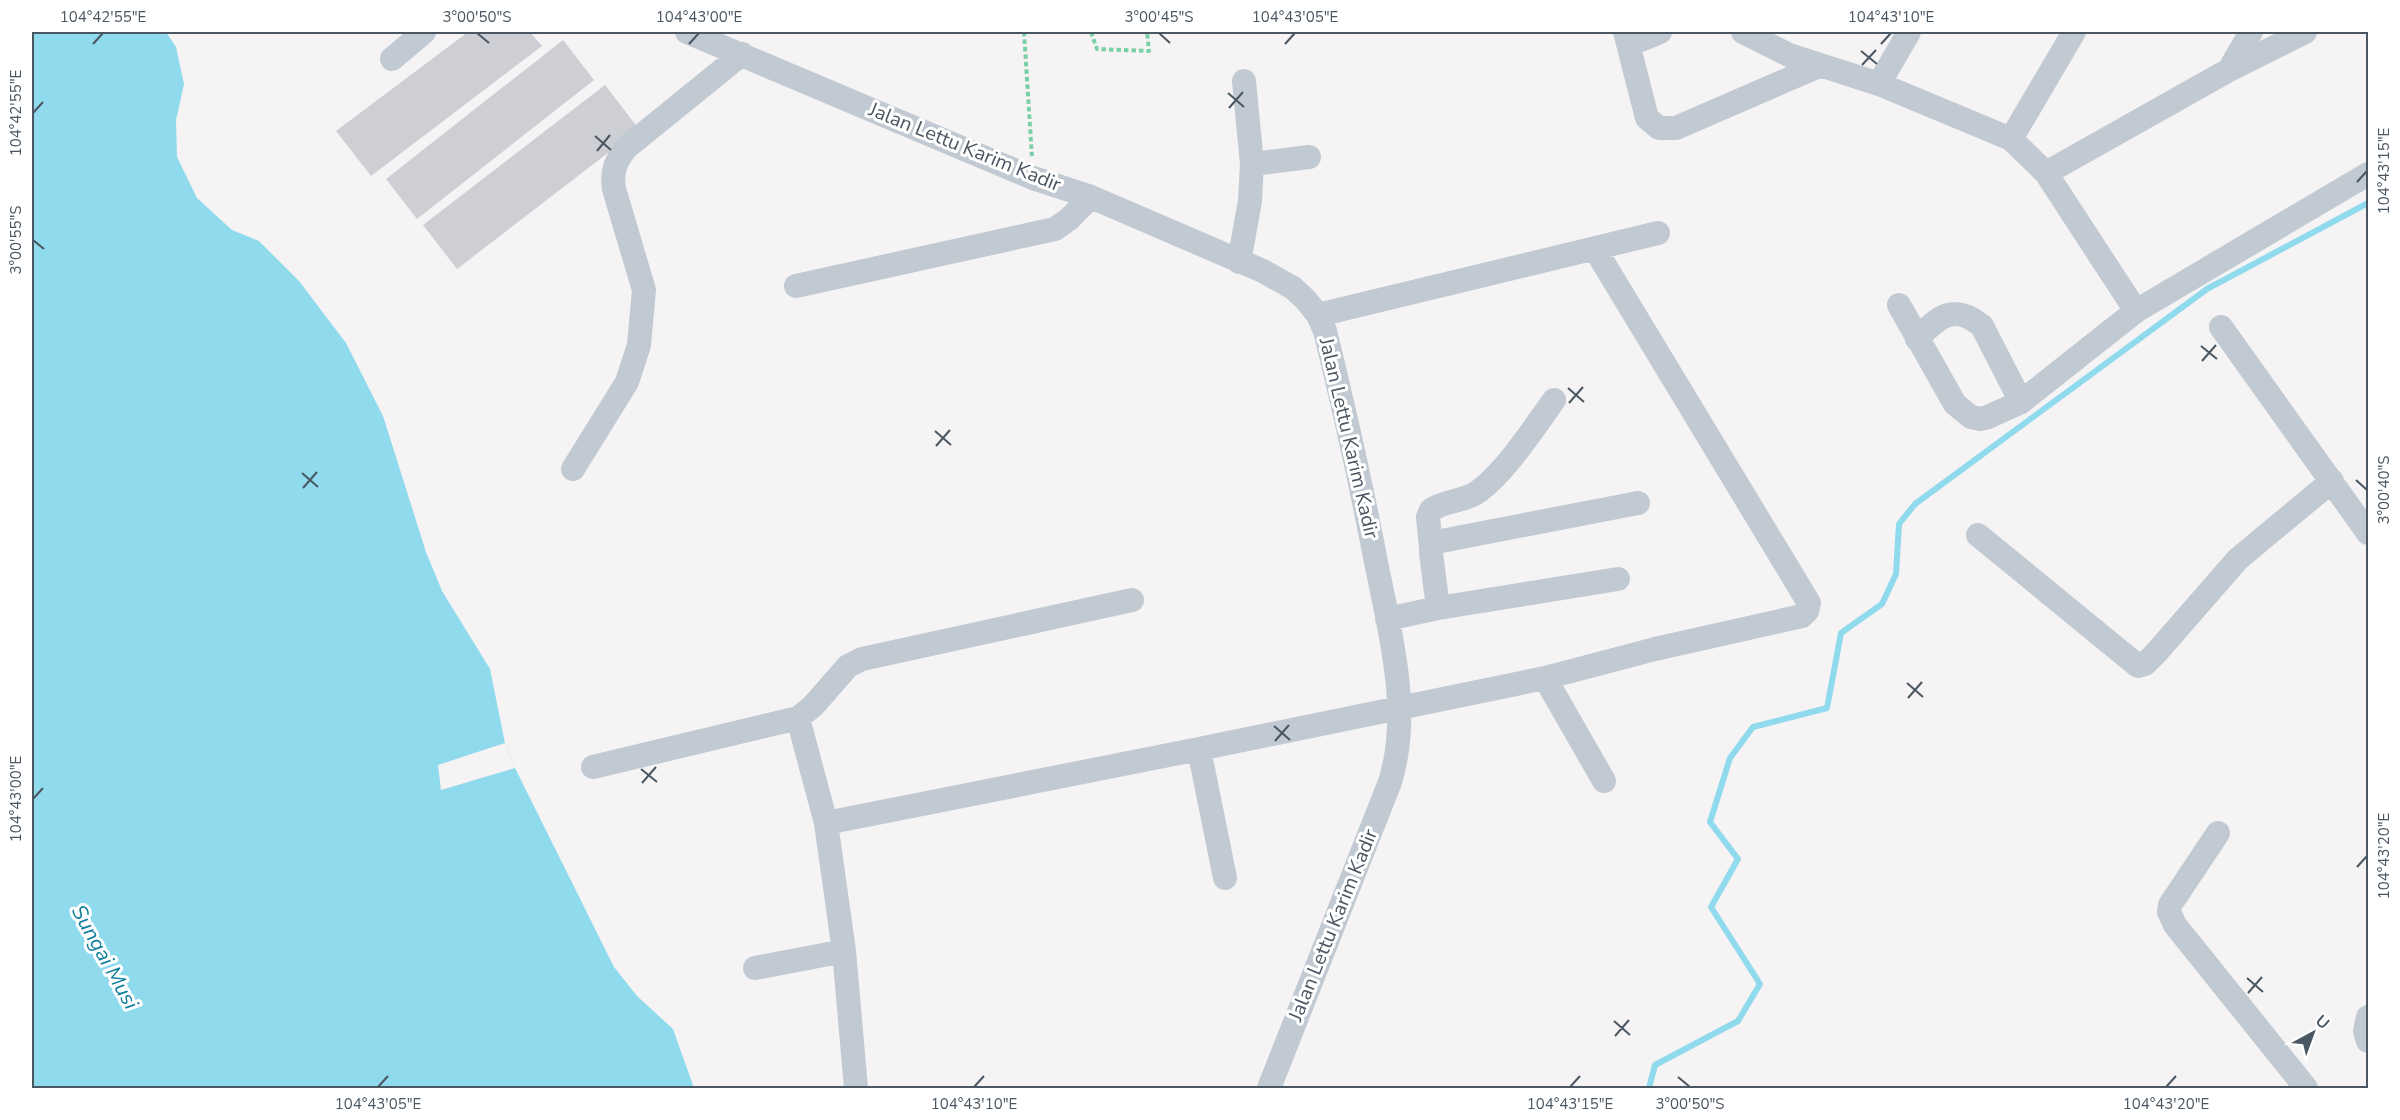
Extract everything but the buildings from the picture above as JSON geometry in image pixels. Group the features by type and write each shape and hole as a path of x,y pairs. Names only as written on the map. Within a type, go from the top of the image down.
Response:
{"street":[{"path":"392,58 424,32"},
{"name":"Jalan Lettu Karim Kadir","path":"687,32 1033,178 1091,197 1263,272 1293,288 1318,315 1325,331 1353,444 1388,620 1400,707 1396,760 1390,782 1269,1089"},
{"path":"1660,32 1627,38 1647,118 1659,128 1676,128 1819,66"},
{"path":"1743,32 1789,55 1879,84 2011,139 2046,173 2136,311"},
{"path":"1879,84 1910,32"},
{"path":"2011,139 2074,32"},
{"path":"2229,70 2251,32"},
{"path":"2046,173 2229,70 2305,32"},
{"path":"573,469 627,382 639,345 644,290 614,189 615,164 626,148 742,54"},
{"path":"1239,262 1250,201 1252,164 1244,81"},
{"path":"1252,164 1309,157"},
{"path":"1899,305 1955,404 1963,412 1980,419 2021,402 2136,311 2368,174"},
{"path":"796,286 1055,229 1069,219 1091,197"},
{"path":"1318,315 1658,233"},
{"path":"826,823 1545,678 1654,649 1802,616 1807,611 1809,603 1595,249"},
{"path":"1917,339 1939,319 1953,313 1963,313 1973,318 1982,326 2021,402"},
{"path":"2222,327 2368,533"},
{"path":"1438,608 1428,517 1433,508 1470,496 1480,490 1522,444 1554,400"},
{"path":"1978,535 2138,666 2145,664 2156,653 2238,559 2332,481"},
{"path":"1431,548 1439,541 1638,503"},
{"path":"1388,620 1438,608 1618,579"},
{"path":"593,767 798,718 813,706 848,666 862,659 1132,600"},
{"path":"1545,678 1604,781"},
{"path":"798,718 826,823 844,951 856,1089"},
{"path":"1199,749 1225,878"},
{"path":"2218,833 2170,905 2169,912 2175,925 2306,1089"},
{"path":"755,968 844,951"},
{"path":"2368,1017 2365,1030 2368,1041"}],"path":[{"path":"1024,32 1033,178"},
{"path":"1091,32 1097,49 1149,51 1147,32"}],"water":[{"name":"Sungai Musi","path":"32,32 166,32 176,47 184,84 176,120 177,157 197,198 232,230 259,241 299,281 346,343 383,416 426,552 442,591 490,669 505,743 515,768 614,967 637,996 673,1029 694,1088 32,1088"}],"pier":[{"path":"505,743 515,768 441,790 438,765"}],"waterway":[{"path":"1649,1088 1655,1065 1738,1021 1760,984 1711,907 1738,859 1710,822 1730,758 1753,727 1827,708 1841,633 1882,604 1896,574 1899,524 1915,504 2207,289 2368,203"}]}
